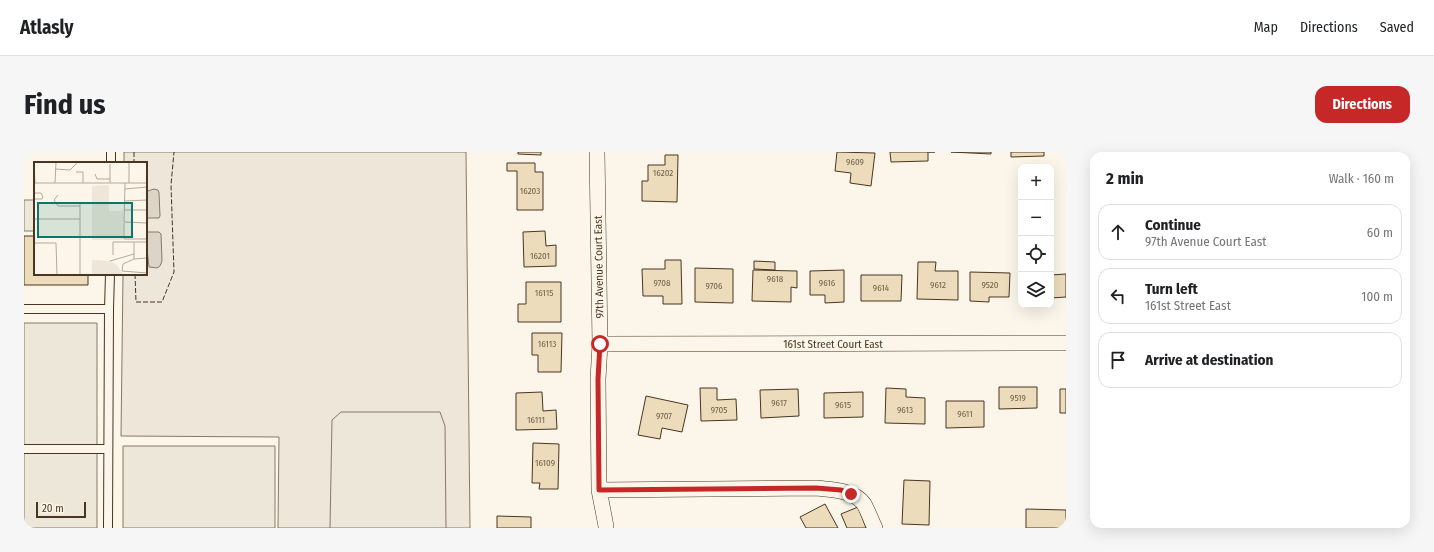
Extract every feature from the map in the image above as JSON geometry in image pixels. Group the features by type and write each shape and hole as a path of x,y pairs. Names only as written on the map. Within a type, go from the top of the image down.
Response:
{"street":[{"name":"97th Avenue Court East","path":"597,152 600,344 598,379 599,490 606,526"},
{"name":"161st Street Court East","path":"600,344 1066,343"},
{"path":"599,490 816,488 841,490 851,494 863,503 875,528"}],"lane":[{"path":"108,528 110,275"},
{"path":"24,309 109,309"},
{"path":"24,449 108,449"}],"shaded area":[{"path":"124,152 466,152 470,528 278,528 279,437 121,436 123,275 147,275 147,162 124,162"},
{"path":"154,189 158,190 159,218 147,218 147,192"},
{"path":"24,200 34,200 34,231 24,231"},
{"path":"147,232 159,232 161,234 162,261 160,266 157,268 149,267"},
{"path":"24,323 97,323 97,528 24,528"},
{"path":"341,412 440,412 445,426 446,528 330,528 332,420"},
{"path":"123,446 275,446 275,528 123,528"}],"building":[{"path":"518,152 541,152 541,155 518,154"},
{"path":"837,152 875,153 871,186 850,183 851,173 835,171"},
{"path":"890,152 928,152 928,161 891,162"},
{"path":"951,152 991,152 991,154"},
{"path":"1011,152 1044,152 1044,156 1011,157"},
{"path":"665,155 678,155 677,202 642,201 642,181 648,181 648,165 665,165"},
{"path":"507,163 535,163 535,172 543,172 543,210 517,210 517,171 507,171"},
{"path":"545,231 546,246 556,245 556,266 524,267 523,232"},
{"path":"24,236 34,236 34,275 88,275 88,285 24,285"},
{"path":"665,260 681,260 682,304 663,304 663,296 643,296 642,269 665,269"},
{"path":"754,261 775,262 775,270 754,269"},
{"path":"918,262 936,262 935,271 958,271 958,300 917,299"},
{"path":"695,268 733,269 733,303 695,302"},
{"path":"753,270 797,271 797,288 791,287 791,302 752,301"},
{"path":"844,270 844,302 825,303 825,295 810,295 810,271"},
{"path":"970,272 1010,273 1009,297 989,297 989,302 970,301"},
{"path":"1066,274 1066,297 1054,298 1054,275"},
{"path":"861,275 902,275 901,301 861,301"},
{"path":"526,282 561,282 561,322 518,322 518,304 526,304"},
{"path":"532,333 562,333 561,372 538,372 538,355 532,355"},
{"path":"999,387 1037,387 1037,408 999,409"},
{"path":"700,388 717,388 717,400 736,399 737,420 701,421"},
{"path":"886,388 906,389 906,397 925,398 925,424 885,423"},
{"path":"798,389 799,416 761,418 760,390"},
{"path":"1060,389 1066,389 1066,413 1060,413"},
{"path":"542,392 543,411 556,410 557,429 516,430 516,393"},
{"path":"863,392 863,417 824,418 824,393"},
{"path":"646,396 688,405 682,432 662,428 660,439 638,435"},
{"path":"946,401 984,401 984,427 946,428"},
{"path":"533,443 559,444 558,489 539,489 540,483 532,483"},
{"path":"904,480 930,481 929,525 902,524"},
{"path":"825,504 838,528 806,528 800,517"},
{"path":"858,507 866,528 847,528 841,514"},
{"path":"1026,509 1066,510 1066,528 1026,528"},
{"path":"497,516 531,517 531,528 497,528"}],"fence":[{"path":"134,152 134,162"},
{"path":"135,275 136,302 162,302 174,272 171,185 174,152"}],"route":[{"path":"600,344 598,379 599,490 816,488 841,490 851,494"}]}
